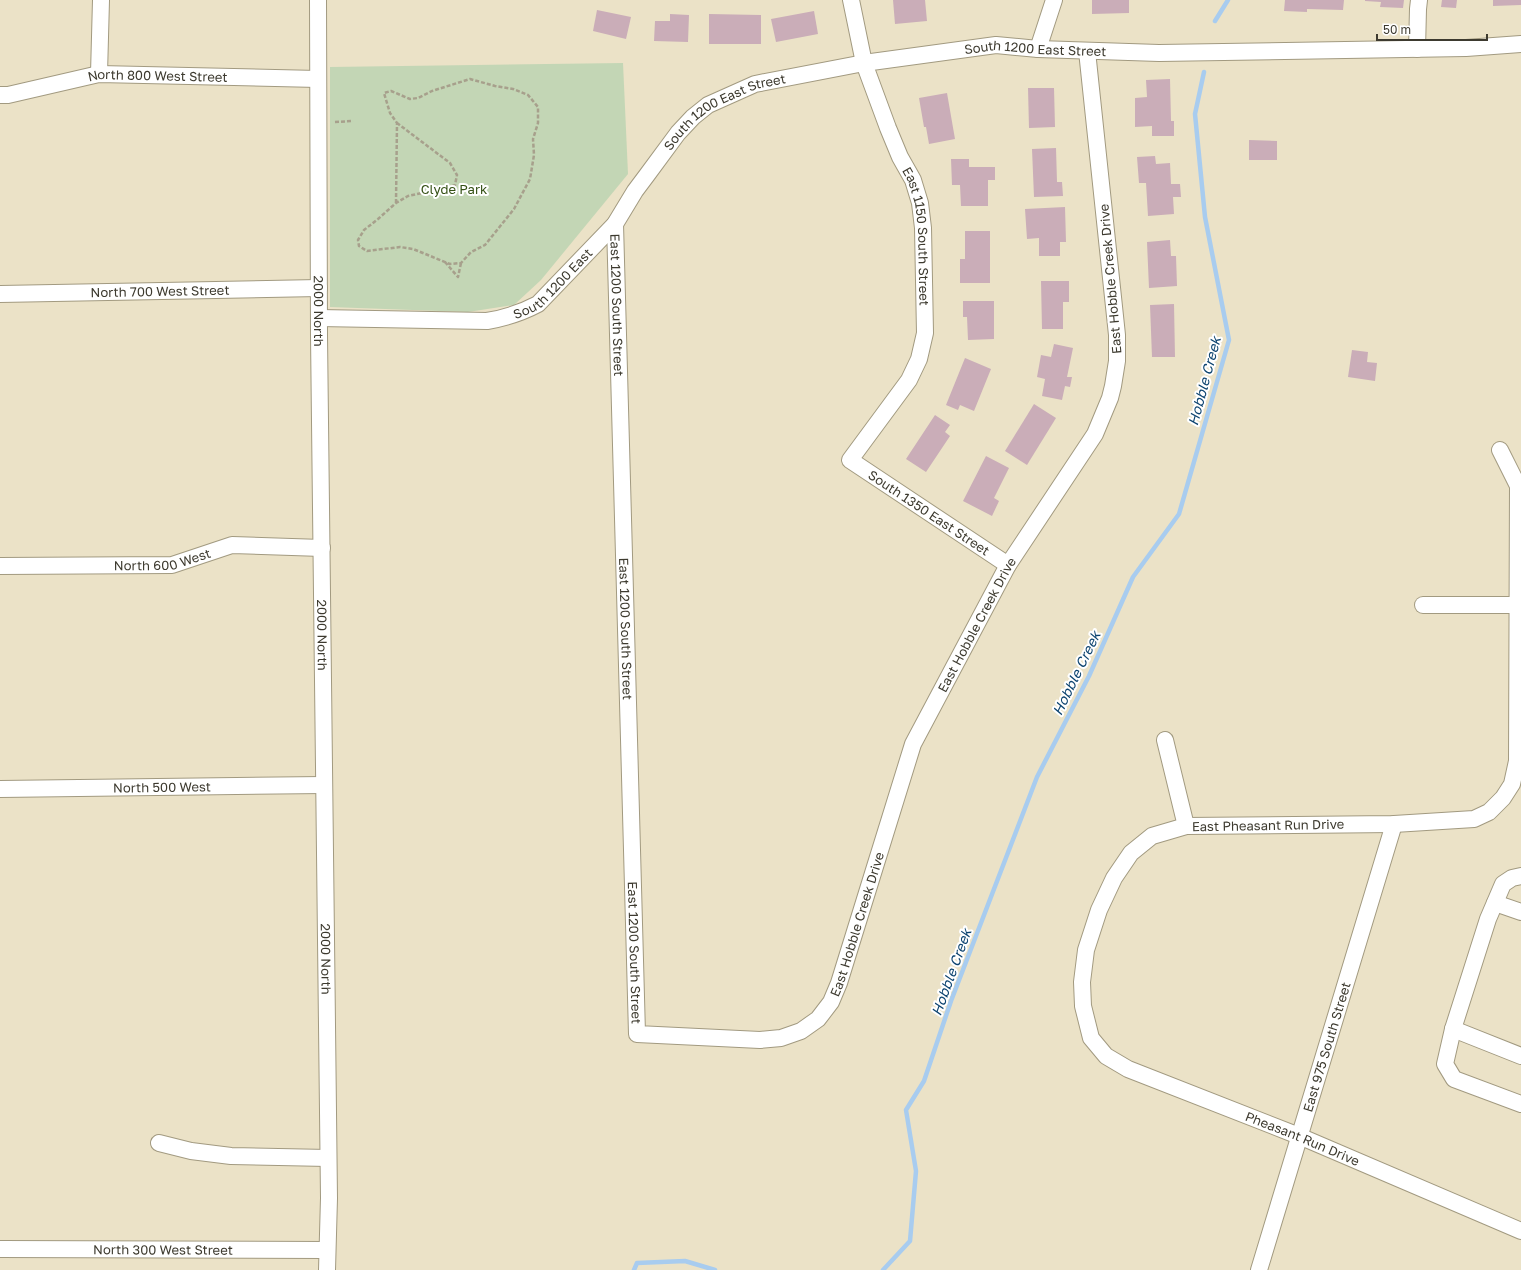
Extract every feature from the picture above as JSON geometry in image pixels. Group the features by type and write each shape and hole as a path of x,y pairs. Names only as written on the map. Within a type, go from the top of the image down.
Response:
{"street":[{"path":"99,74 101,0"},
{"name":"2000 North","path":"318,0 319,318 329,1198 327,1270"},
{"name":"East 1150 South Street","path":"850,460 909,380 919,359 925,333 923,228 920,203 913,180 900,157 864,63 851,0"},
{"path":"1038,49 1054,0"},
{"path":"1417,49 1419,0"},
{"name":"South 1200 East Street","path":"615,224 635,191 693,116 708,105 755,84 864,63 996,45 1038,49 1159,53 1466,48 1521,44"},
{"name":"East Hobble Creek Drive","path":"637,1034 760,1040 781,1038 801,1031 818,1019 831,1002 839,983 913,744 1008,565 1095,434 1110,398 1117,360 1117,335 1087,51"},
{"name":"North 800 West Street","path":"0,95 99,74 318,79"},
{"name":"South 1200 East","path":"319,318 478,321 507,317 524,312 538,304 615,224"},
{"name":"East 1200 South Street","path":"615,224 637,1034"},
{"name":"North 700 West Street","path":"0,294 319,288"},
{"name":"East Pheasant Run Drive","path":"1091,1038 1083,1006 1082,982 1086,950 1099,910 1114,878 1131,853 1152,836 1186,826 1394,824 1474,819 1489,812 1503,798 1512,784 1517,761 1519,670 1517,605 1518,486 1500,450"},
{"name":"South 1350 East Street","path":"850,460 1008,565"},
{"name":"North 600 West","path":"0,566 172,565 232,545 322,548"},
{"path":"1423,605 1517,605"},
{"path":"1165,740 1186,826"},
{"name":"North 500 West","path":"0,789 324,785"},
{"name":"East 975 South Street","path":"1259,1270 1394,824"},
{"path":"1521,876 1512,878 1503,884 1488,919 1453,1029 1445,1064 1454,1079 1521,1104"},
{"path":"1495,903 1521,912"},
{"path":"1453,1029 1521,1056"},
{"name":"Pheasant Run Drive","path":"1091,1038 1106,1056 1128,1069 1299,1136 1521,1231"},
{"path":"159,1144 191,1151 231,1156 328,1158"},
{"name":"North 300 West Street","path":"0,1249 327,1250"}],"path":[{"path":"470,79 513,89 528,95 538,107 538,123 533,138 534,154 530,179 514,208 485,245 471,252 460,262 450,264 414,249 400,247 367,251 359,246 358,240 364,230 396,202 408,196 422,192 442,190 455,185 457,175 450,163 397,123 390,113 384,93 391,91 410,99 414,99 432,91 470,79"},
{"path":"334,122 353,121"},
{"path":"396,202 397,123"},
{"path":"445,262 458,277 460,262"}],"green space":[{"name":"Clyde Park","path":"623,63 628,174 541,280 514,305 468,312 330,307 330,67"}],"building":[{"path":"893,0 925,0 927,21 895,24"},
{"path":"1092,0 1129,0 1129,13 1092,14"},
{"path":"1285,0 1344,0 1343,10 1307,9 1307,12 1284,11"},
{"path":"1365,0 1404,0 1403,8 1380,7 1381,2"},
{"path":"1442,0 1457,0 1456,8 1441,7"},
{"path":"1493,0 1521,0 1521,5 1493,6"},
{"path":"597,10 631,17 626,39 593,31"},
{"path":"814,11 818,34 776,42 771,19"},
{"path":"670,14 689,15 688,42 654,41 655,21 670,21"},
{"path":"709,14 761,15 761,44 709,44"},
{"path":"1170,79 1171,121 1174,121 1174,136 1152,136 1152,126 1135,127 1135,98 1147,97 1146,80"},
{"path":"1028,88 1054,88 1055,127 1029,128"},
{"path":"947,93 955,139 929,144 926,127 924,127 919,98"},
{"path":"1249,140 1277,141 1277,160 1249,160"},
{"path":"1056,148 1057,182 1062,182 1063,196 1034,197 1032,149"},
{"path":"1155,156 1156,164 1170,163 1171,184 1180,184 1181,197 1173,197 1174,214 1148,216 1146,183 1139,183 1137,157"},
{"path":"951,159 969,159 969,167 995,167 995,180 988,180 988,206 961,206 960,185 952,185"},
{"path":"1065,207 1066,242 1060,242 1060,256 1039,256 1039,238 1027,239 1025,209"},
{"path":"965,231 990,231 990,283 960,283 960,259 965,259"},
{"path":"1170,240 1171,256 1176,256 1177,286 1149,288 1147,242"},
{"path":"1041,281 1069,281 1069,302 1063,302 1063,329 1042,329"},
{"path":"963,301 994,301 994,339 968,340 967,317 963,317"},
{"path":"1174,304 1175,357 1152,357 1150,305"},
{"path":"1054,344 1073,348 1067,377 1072,377 1070,387 1065,386 1062,400 1042,396 1045,379 1037,377 1041,355 1051,357"},
{"path":"1352,350 1368,352 1367,362 1377,363 1375,381 1348,377"},
{"path":"965,358 991,369 974,411 960,405 958,410 946,405"},
{"path":"1034,404 1056,418 1027,465 1005,451"},
{"path":"935,415 950,425 945,432 950,436 926,472 906,459"},
{"path":"986,456 1009,468 994,498 999,501 992,516 963,501"}],"waterway":[{"name":"Hobble Creek","path":"1215,21 1228,0"},
{"name":"Hobble Creek","path":"883,1270 910,1241 916,1171 906,1110 924,1081 951,1001 1037,777 1089,676 1133,577 1179,514 1229,340 1205,217 1195,114 1204,72"},
{"name":"Hobble Creek","path":"634,1270 637,1263 685,1261 715,1270"}]}
